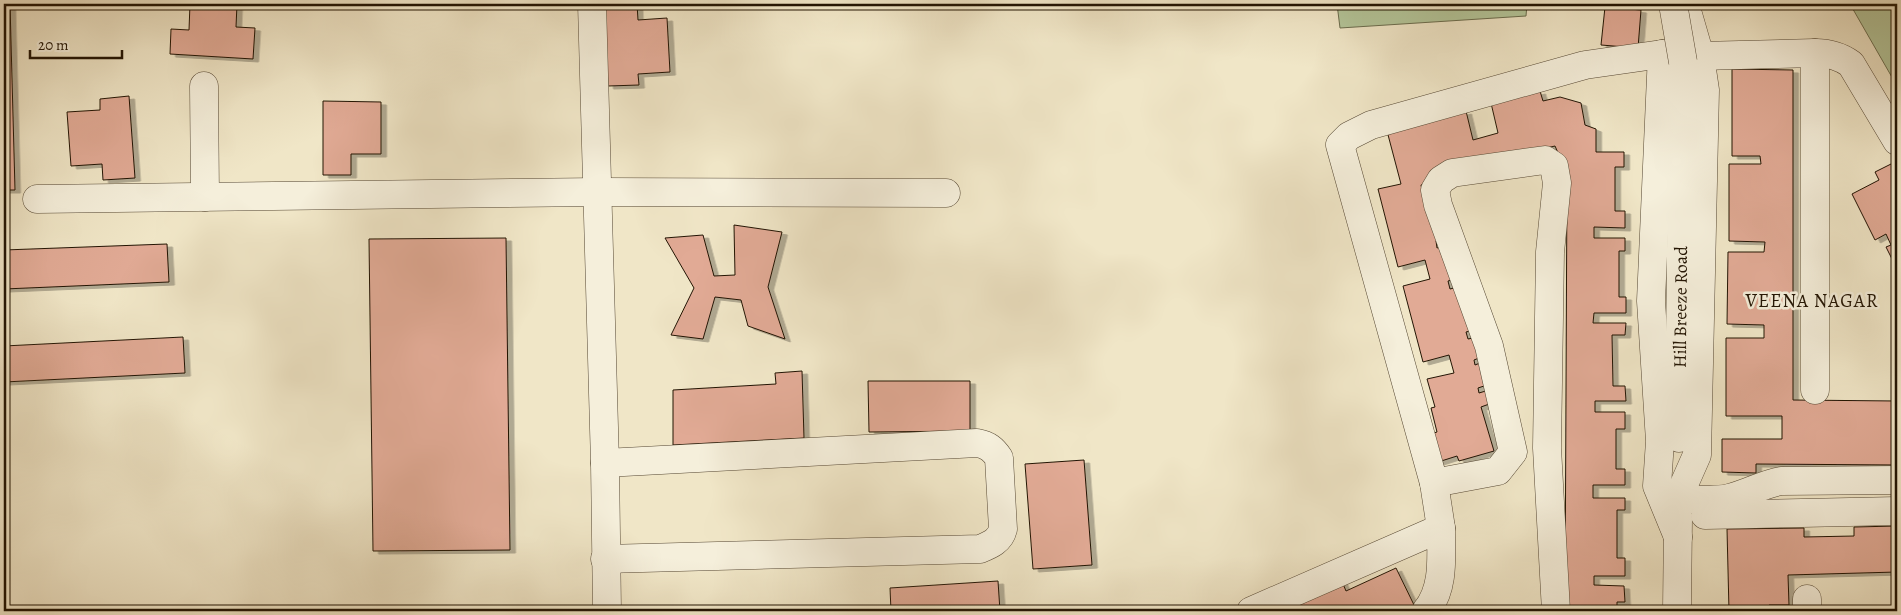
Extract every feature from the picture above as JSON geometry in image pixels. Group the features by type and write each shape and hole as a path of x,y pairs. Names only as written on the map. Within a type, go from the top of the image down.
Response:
{"street":[{"path":"592,4 605,463 607,611"},
{"name":"Hill Breeze Road","path":"1673,4 1681,57 1677,611"},
{"path":"1678,517 1658,486 1660,441 1651,301 1681,57 1685,4"},
{"path":"1814,390 1815,53"},
{"path":"1426,611 1434,597 1441,576 1441,528 1434,483 1340,145 1349,136 1380,122 1585,65 1681,57 1828,53 1851,64 1897,141"},
{"path":"204,86 205,196"},
{"path":"1512,452 1488,346 1438,205 1435,190 1441,180 1452,173 1545,160 1554,166 1557,182 1550,252 1547,448 1556,611"},
{"path":"37,199 598,192 946,193"},
{"path":"605,463 977,443 987,445 999,458 1003,529 1001,535 992,544 980,549 605,559"},
{"path":"1434,483 1498,471 1512,452 1547,448"},
{"path":"1678,517 1712,500 1729,498 1780,481 1897,480"},
{"path":"1678,517 1897,511"},
{"path":"1251,611 1441,528"}],"green space":[{"path":"1337,4 1527,4 1526,16 1340,28"},
{"path":"1850,4 1897,4 1897,86"}],"building":[{"path":"4,4 10,4 15,190 4,190"},
{"path":"190,4 237,4 236,27 255,28 253,59 170,54 171,29 189,30"},
{"path":"637,4 638,20 667,18 670,72 638,74 639,85 608,86 604,5"},
{"path":"1605,7 1641,10 1638,48 1601,45"},
{"path":"1732,69 1793,70 1793,400 1897,401 1897,465 1756,464 1756,473 1722,472 1722,439 1782,439 1782,416 1726,416 1726,338 1764,338 1764,325 1727,324 1728,252 1764,252 1765,242 1729,241 1729,164 1761,164 1760,156 1732,156"},
{"path":"1540,91 1543,101 1560,97 1581,103 1585,125 1596,129 1596,152 1624,152 1624,167 1615,167 1615,211 1625,211 1625,228 1594,227 1594,238 1625,238 1625,251 1619,251 1619,297 1626,297 1626,313 1594,313 1593,323 1626,323 1625,335 1612,335 1613,386 1625,386 1626,401 1595,401 1595,412 1625,412 1625,429 1616,429 1616,469 1625,469 1625,485 1593,485 1593,498 1625,498 1625,510 1617,510 1617,558 1625,558 1625,576 1594,576 1594,585 1624,586 1625,602 1617,602 1617,611 1565,611 1567,173 1555,146 1429,176 1430,183 1421,185 1423,195 1442,240 1436,241 1437,248 1447,245 1456,279 1448,281 1450,289 1458,287 1470,331 1466,332 1468,339 1473,338 1479,358 1474,360 1475,365 1480,363 1487,385 1478,388 1479,393 1489,390 1492,403 1481,407 1494,451 1459,461 1457,456 1435,463 1427,435 1437,432 1431,408 1435,407 1427,379 1454,373 1449,355 1423,362 1403,286 1430,279 1425,260 1398,267 1378,189 1401,184 1387,131 1466,111 1473,140 1498,133 1491,103"},
{"path":"129,96 135,178 103,180 102,164 71,166 67,112 100,110 100,99"},
{"path":"323,101 381,102 381,154 351,154 351,175 323,175"},
{"path":"1897,161 1897,176 1895,176 1897,180 1897,259 1893,261 1886,247 1891,245 1886,234 1875,240 1852,194 1879,180 1875,172"},
{"path":"734,225 782,232 768,287 785,339 748,326 741,300 715,297 703,339 671,335 694,288 665,238 703,235 714,276 735,275"},
{"path":"506,238 510,550 373,551 369,239"},
{"path":"167,244 169,282 4,289 4,250"},
{"path":"1897,268 1897,280 1892,270"},
{"path":"183,337 185,373 4,382 4,346"},
{"path":"802,371 804,438 673,445 673,390 776,384 775,373"},
{"path":"868,381 970,381 970,431 869,432"},
{"path":"1084,460 1092,565 1033,569 1025,464"},
{"path":"1897,526 1897,572 1788,575 1789,605 1769,605 1769,611 1729,611 1727,529 1804,528 1804,537 1854,536 1854,527"},
{"path":"1396,568 1416,609 1411,611 1287,611 1284,605 1341,579 1346,591"},
{"path":"998,581 1000,611 891,611 890,588"}],"district":[{"name":"VEENA NAGAR","path":"1812,301"}]}
